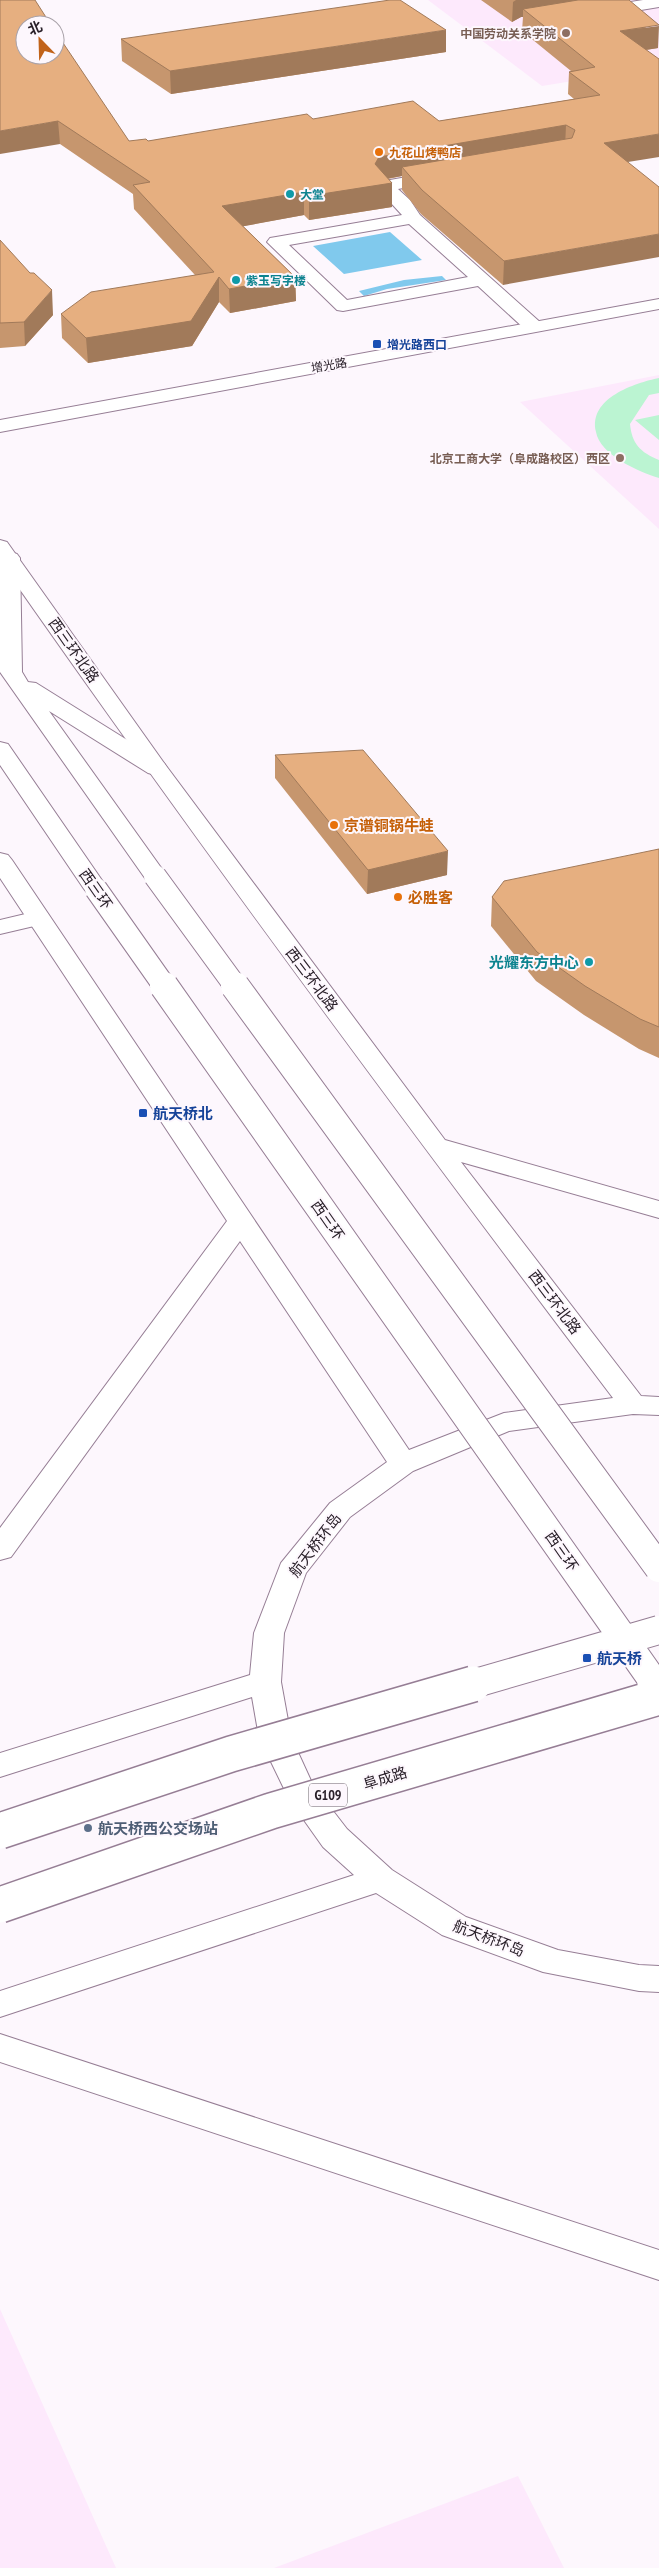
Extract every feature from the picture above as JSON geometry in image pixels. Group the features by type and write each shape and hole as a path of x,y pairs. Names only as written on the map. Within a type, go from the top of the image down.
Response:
{"main road":[{"path":"580,15 659,2"},
{"path":"461,173 385,186 404,204 413,218 534,327"},
{"path":"413,218 276,242 343,306 484,280"},
{"name":"增光路","path":"0,426 659,304"},
{"path":"5,552 9,670 154,876 659,1568"},
{"name":"西三环北路","path":"5,552 156,768 436,1146 646,1406"},
{"path":"9,670 156,768"},
{"name":"西三环","path":"0,749 96,889 659,1689"},
{"path":"0,860 403,1464"},
{"path":"0,927 38,918"},
{"path":"436,1146 659,1210"},
{"path":"0,1550 241,1221"},
{"name":"航天桥环岛","path":"646,1406 504,1422 403,1464 340,1510 292,1570 269,1633 265,1682 275,1737 300,1791 334,1838 380,1879 454,1926 555,1963 638,1978 659,1979"},
{"path":"0,1832 231,1754 659,1630"},
{"path":"0,1765 265,1682"},
{"name":"阜成路","path":"0,1905 271,1812 659,1696"},
{"path":"0,2004 380,1879"},
{"path":"0,2048 659,2266"}],"shaded area":[{"name":"中国劳动关系学院","path":"428,0 659,0 659,67 542,86"},
{"name":"北京工商大学（阜成路校区）西区","path":"659,375 659,529 520,402"},
{"path":"0,2309 116,2568 0,2568"},
{"path":"518,2476 564,2568 274,2568"}],"green space":[{"path":"659,378 659,393 649,395 630,424 638,447 659,460 659,478 641,472 612,455 599,440 595,420 599,410 606,401 616,394 626,388"},
{"path":"659,415 659,440 635,420"}],"water":[{"path":"390,232 422,260 344,274 313,246"},
{"path":"442,276 446,280 387,289 364,296 359,291 404,280"}],"building":[{"path":"0,0 35,0 45,15 15,15 15,65 65,65 65,46 129,141 146,139 148,141 307,114 313,119 413,101 439,121 600,95 569,72 595,67 523,9 578,0 629,0 659,25 620,31 659,59 659,134 604,143 659,187 659,234 504,261 422,190 402,167 572,138 575,130 566,125 379,157 375,164 392,183 309,196 304,192 222,206 295,277 229,289 219,277 191,321 86,338 61,314 91,292 214,272 133,185 150,182 58,121 0,131"},
{"path":"400,0 446,30 170,71 121,39"},
{"path":"0,240 30,273 34,273 52,290 24,322 0,323"},
{"path":"363,750 448,851 368,870 275,755"},
{"name":"光耀东方中心","path":"659,849 659,1027 640,1019 585,986 537,952 492,897 504,881"}],"place":[{"name":"中国劳动关系学院","path":"566,33"},
{"name":"九花山烤鸭店","path":"379,152"},
{"name":"大堂","path":"290,194"},
{"name":"紫玉写字楼","path":"236,280"},
{"name":"增光路西口","path":"377,344"},
{"name":"北京工商大学（阜成路校区）西区","path":"620,458"},
{"name":"京谱铜锅牛蛙","path":"334,825"},
{"name":"必胜客","path":"398,897"},
{"name":"光耀东方中心","path":"589,962"},
{"name":"航天桥北","path":"143,1113"},
{"name":"航天桥","path":"587,1658"},
{"name":"航天桥西公交场站","path":"88,1828"}]}
